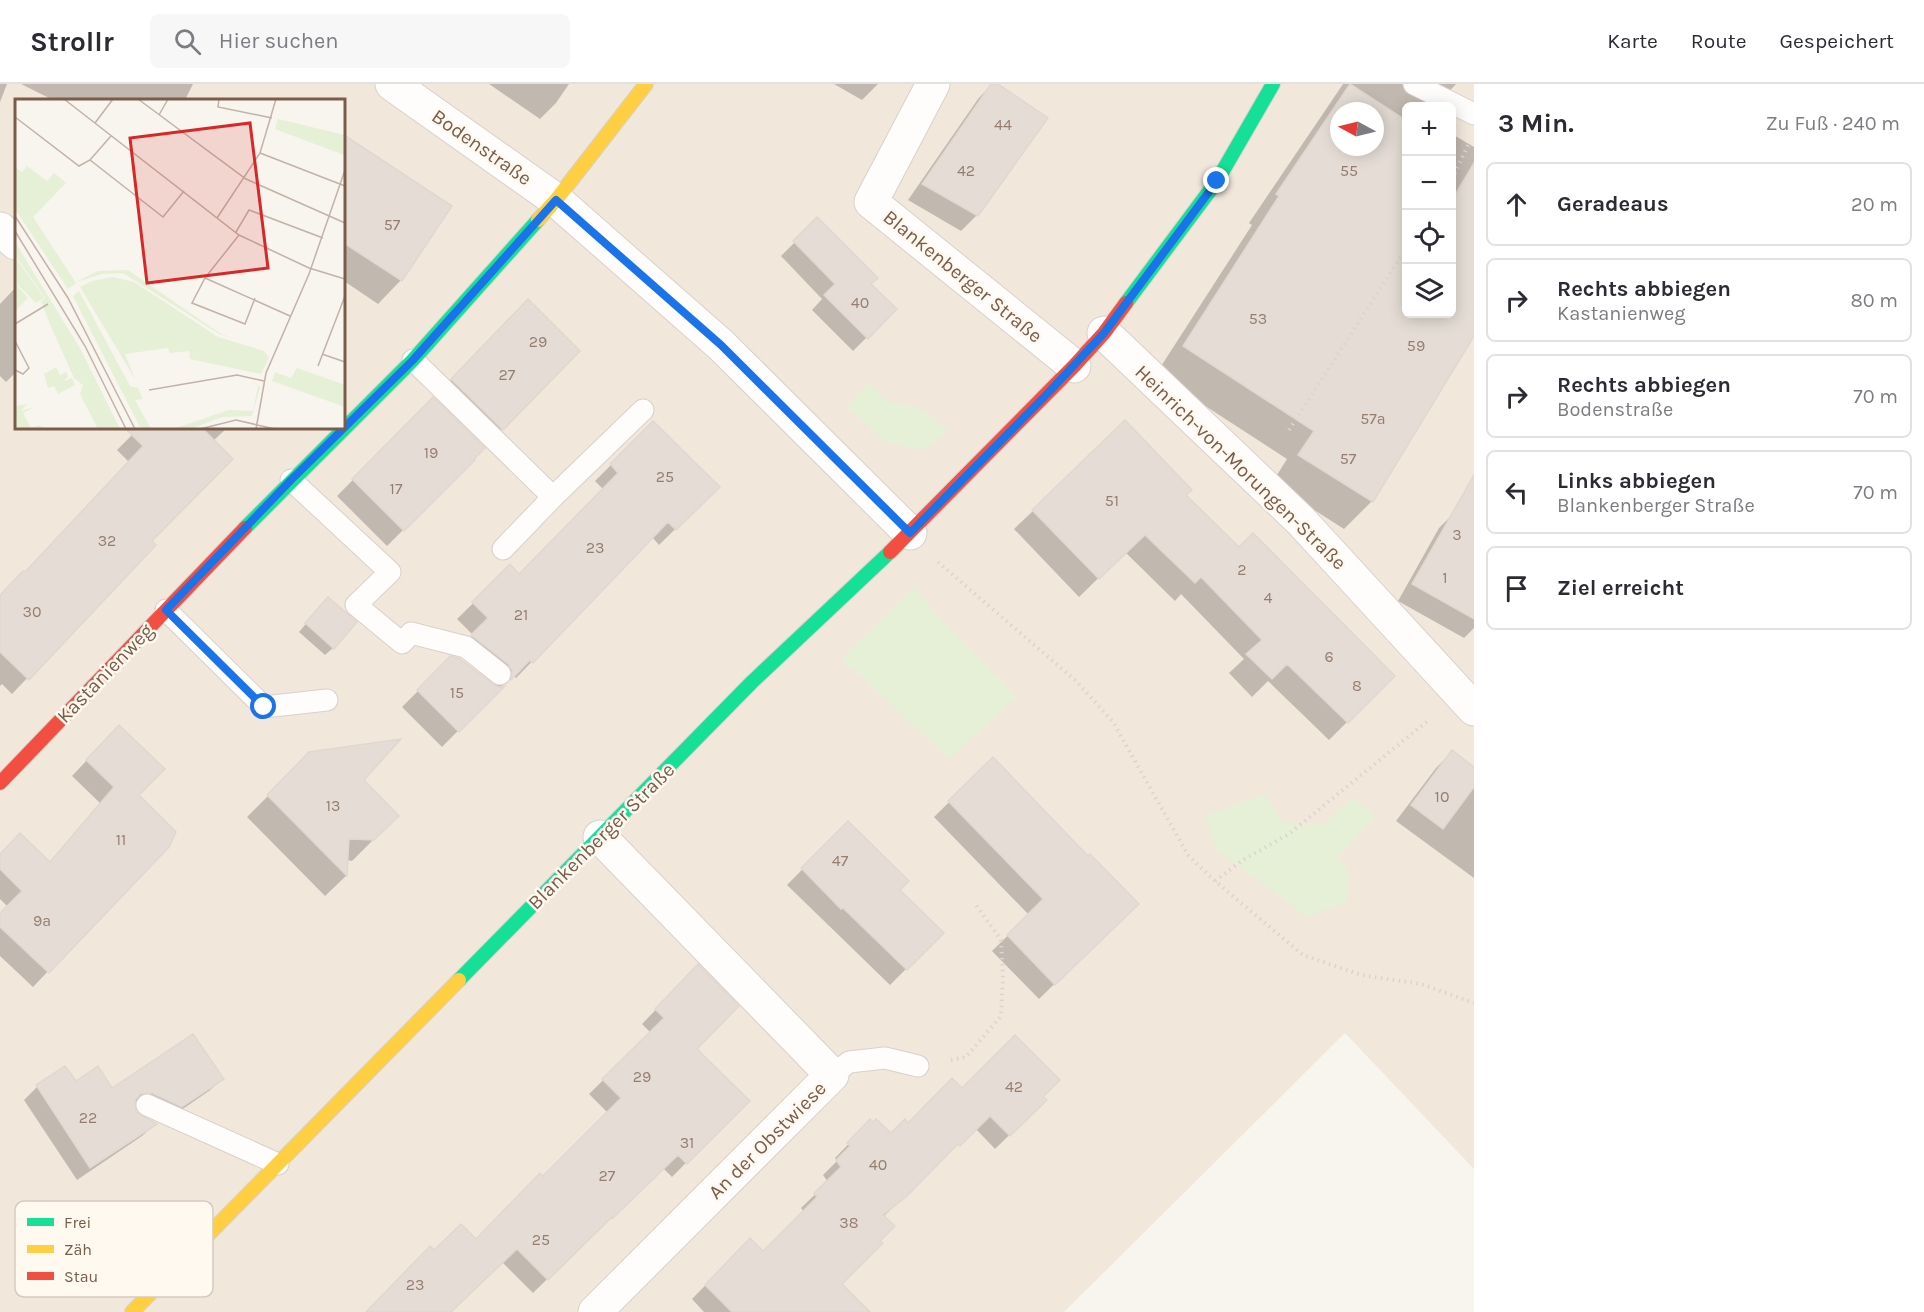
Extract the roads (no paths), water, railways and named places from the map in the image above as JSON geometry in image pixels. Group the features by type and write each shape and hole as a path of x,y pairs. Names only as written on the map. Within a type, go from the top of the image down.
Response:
{"street":[{"name":"Bodenstraße","path":"392,84 556,200 721,345 910,533"},
{"name":"Kastanienweg","path":"345,427 413,360 556,200 646,84"},
{"name":"Blankenberger Straße","path":"933,84 871,202 1074,366"},
{"name":"Blankenberger Straße","path":"213,1230 752,682 910,533 1074,366 1104,333 1217,181 1273,84"},
{"path":"0,229 15,242"},
{"name":"Heinrich-von-Morungen-Straße","path":"1104,333 1302,520 1466,701"},
{"name":"Kastanienweg","path":"0,783 343,429"},
{"name":"An der Obstwiese","path":"595,1312 832,1075 600,837"},
{"name":"Blankenberger Straße","path":"132,1312 147,1297"}],"lane":[{"path":"1414,84 1474,114"},
{"path":"413,360 554,497"},
{"path":"503,549 643,410"},
{"path":"291,480 390,572 356,605 402,643 411,633 466,647 500,674"},
{"path":"166,610 264,707 327,700"},
{"path":"832,1075 849,1062 885,1058 918,1066"},
{"path":"147,1105 278,1164"}]}
